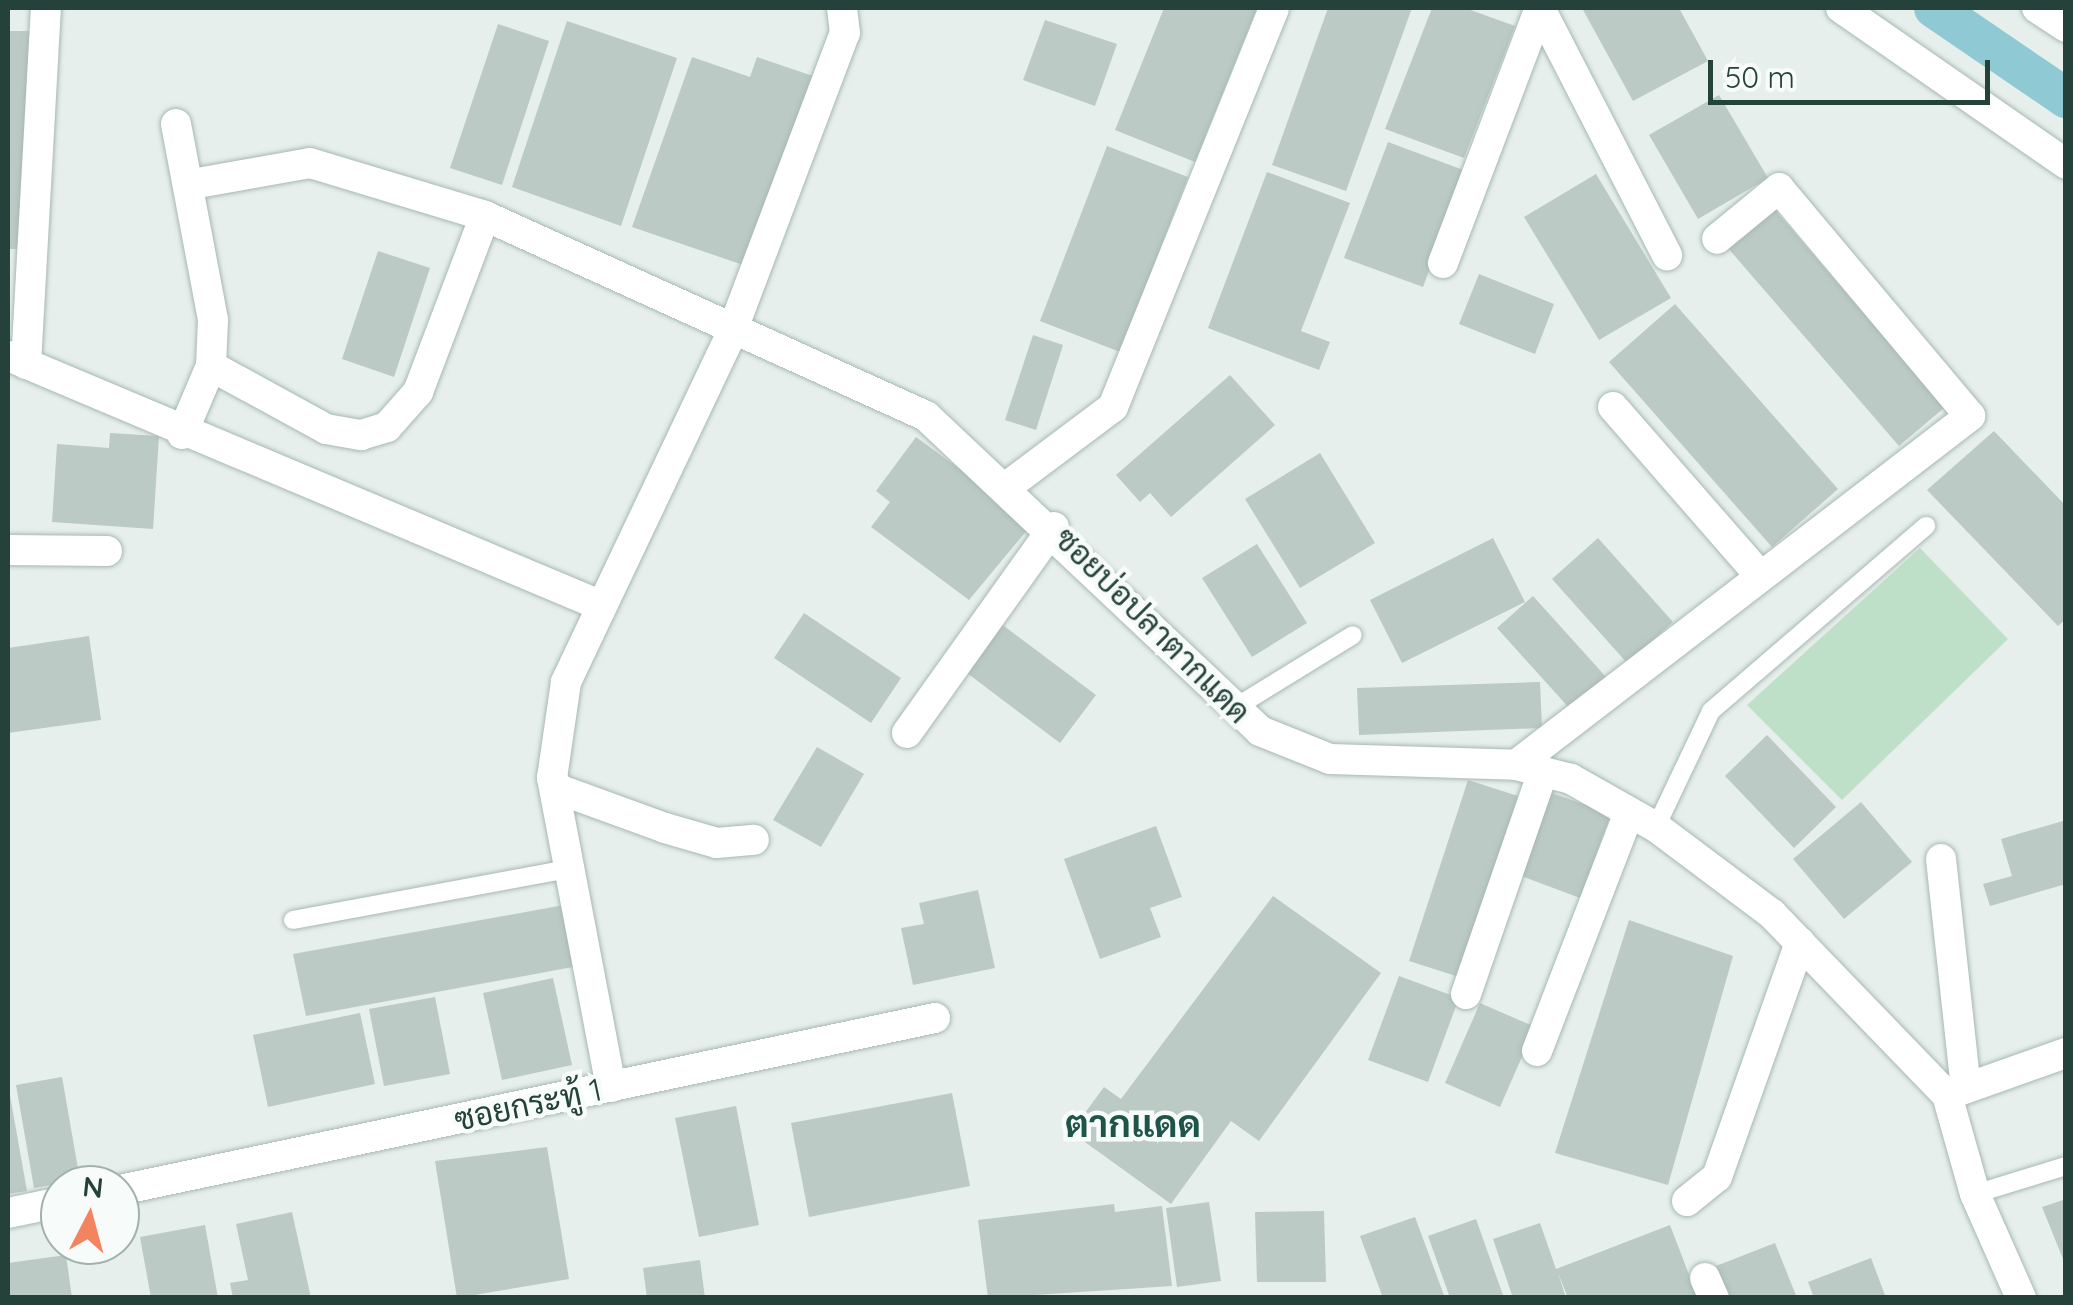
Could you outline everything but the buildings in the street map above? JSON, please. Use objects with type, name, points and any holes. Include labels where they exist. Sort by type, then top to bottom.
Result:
[{"type":"street","points":[[46,8],[17,360],[182,434],[596,604]]},
{"type":"street","points":[[611,1087],[552,778],[566,682],[596,604],[731,334],[845,33],[842,8]]},
{"type":"street","points":[[1008,484],[1113,408],[1274,8]]},
{"type":"street","points":[[1841,8],[2066,164]]},
{"type":"street","points":[[2038,8],[2066,27]]},
{"type":"street","points":[[1541,9],[1667,255]]},
{"type":"street","points":[[1443,263],[1541,9]]},
{"type":"street","points":[[176,124],[192,184],[213,320],[211,366],[182,434]]},
{"type":"street","name":"ซอยบ่อปลาตากแดด","points":[[192,184],[310,163],[485,216],[731,334],[926,416],[1054,527],[1260,731],[1330,759],[1530,769],[1642,820],[1800,942],[1957,1091],[1974,1194],[2020,1298]]},
{"type":"street","points":[[1466,994],[1530,769],[1756,571],[1970,416],[1779,188],[1717,240]]},
{"type":"street","points":[[211,366],[326,429],[362,436],[388,428],[418,392],[485,216]]},
{"type":"street","points":[[1613,406],[1756,571]]},
{"type":"street","points":[[906,733],[1054,527]]},
{"type":"street","points":[[8,550],[107,551]]},
{"type":"street","points":[[552,778],[558,789],[665,828],[717,843],[754,840]]},
{"type":"street","points":[[1537,1052],[1642,820]]},
{"type":"street","points":[[1941,859],[1957,1091],[2066,1053]]},
{"type":"street","points":[[1686,1200],[1723,1163],[1800,942]]},
{"type":"street","name":"ซอยกระทู้ 1","points":[[140,1186],[935,1018]]},
{"type":"street","points":[[8,1214],[40,1207]]},
{"type":"lane","points":[[1642,820],[1711,711],[1926,526]]},
{"type":"lane","points":[[1236,707],[1354,635]]},
{"type":"lane","points":[[293,920],[569,869]]},
{"type":"lane","points":[[1974,1194],[2066,1166]]},
{"type":"green space","points":[[1920,548],[2008,639],[1842,800],[1747,705]]},
{"type":"waterway","points":[[1934,8],[2066,98]]},
{"type":"district","name":"ตากแดด","points":[[1133,1124]]}]
